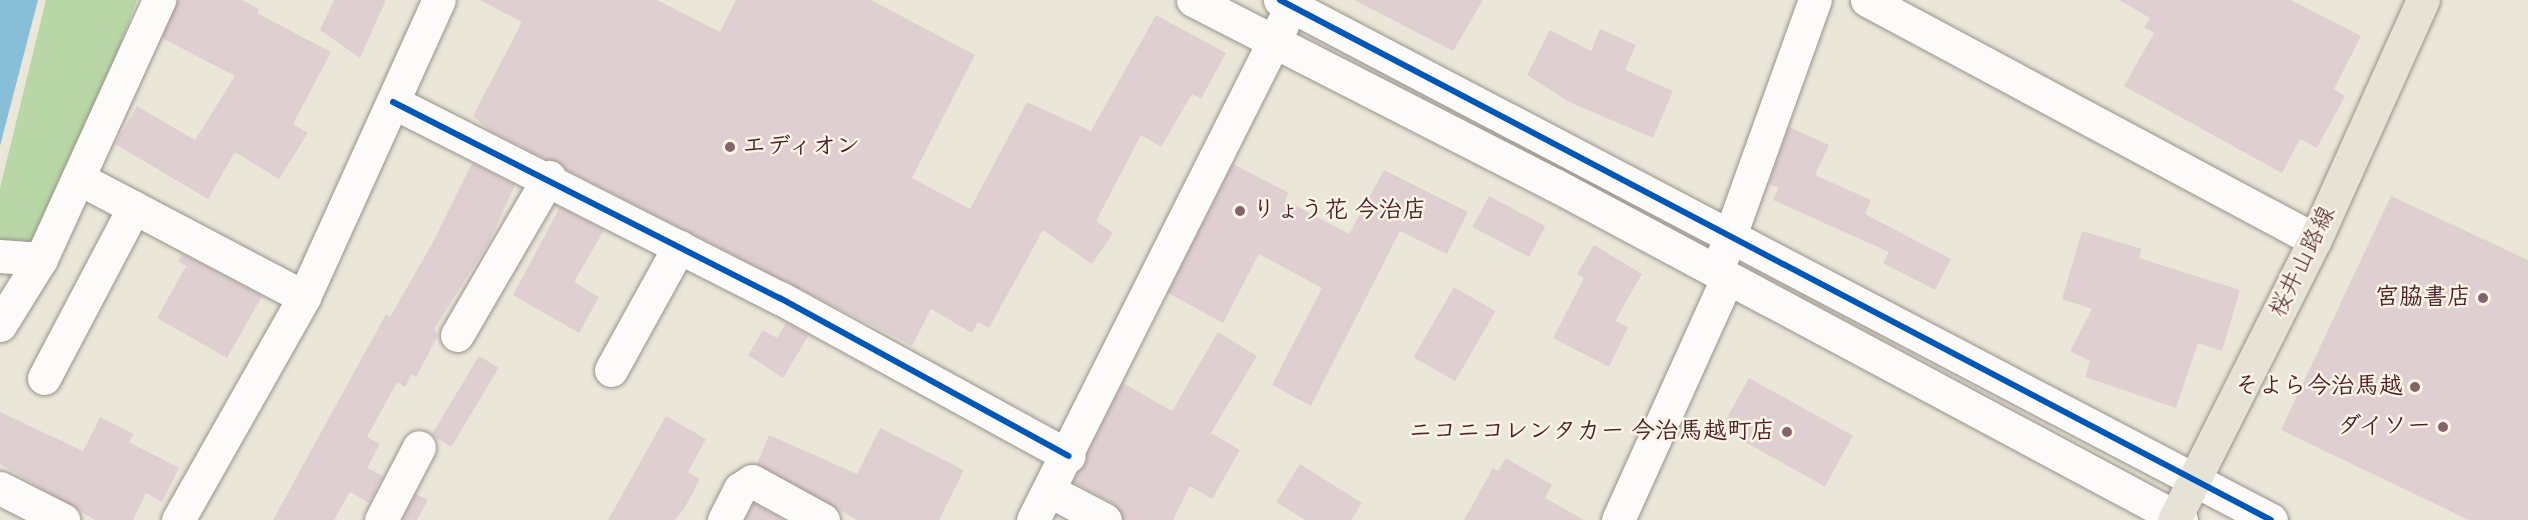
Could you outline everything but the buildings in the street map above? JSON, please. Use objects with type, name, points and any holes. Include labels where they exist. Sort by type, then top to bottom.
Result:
[{"type":"main road","name":"桜井山路線","points":[[2177,519],[2194,479],[2315,240],[2423,0]]},
{"type":"street","points":[[0,325],[41,259],[159,0]]},
{"type":"street","points":[[178,520],[304,297],[439,0]]},
{"type":"street","points":[[1193,0],[1273,43],[1555,185],[2177,519]]},
{"type":"street","points":[[1618,520],[1721,276],[1731,237],[1815,0]]},
{"type":"street","points":[[1866,0],[2315,240]]},
{"type":"street","points":[[1033,520],[1069,456],[1273,43],[1288,2],[2271,520]]},
{"type":"street","points":[[393,102],[549,177],[1069,456]]},
{"type":"street","points":[[457,335],[549,177]]},
{"type":"street","points":[[78,178],[304,297]]},
{"type":"street","points":[[44,378],[134,207]]},
{"type":"street","points":[[611,370],[679,247]]},
{"type":"street","points":[[0,256],[41,259]]},
{"type":"street","points":[[381,520],[419,447]]},
{"type":"street","points":[[724,520],[740,489],[752,481],[823,520]]},
{"type":"street","points":[[0,488],[63,520]]},
{"type":"street","points":[[1050,491],[1105,520]]},
{"type":"green space","points":[[46,0],[137,0],[90,126],[32,251],[0,245],[0,188]]},
{"type":"water","points":[[0,0],[38,0],[0,146]]},
{"type":"cycle path","points":[[1280,0],[2271,520]]},
{"type":"cycle path","points":[[393,102],[780,298],[1069,456]]},
{"type":"place","name":"エディオン","points":[[730,147]]},
{"type":"place","name":"りょう花 今治店","points":[[1240,211]]},
{"type":"place","name":"宮脇書店","points":[[2483,298]]},
{"type":"place","name":"そよら今治馬越","points":[[2415,387]]},
{"type":"place","name":"ダイソー","points":[[2443,427]]},
{"type":"place","name":"ニコニコレンタカー 今治馬越町店","points":[[1787,432]]}]
